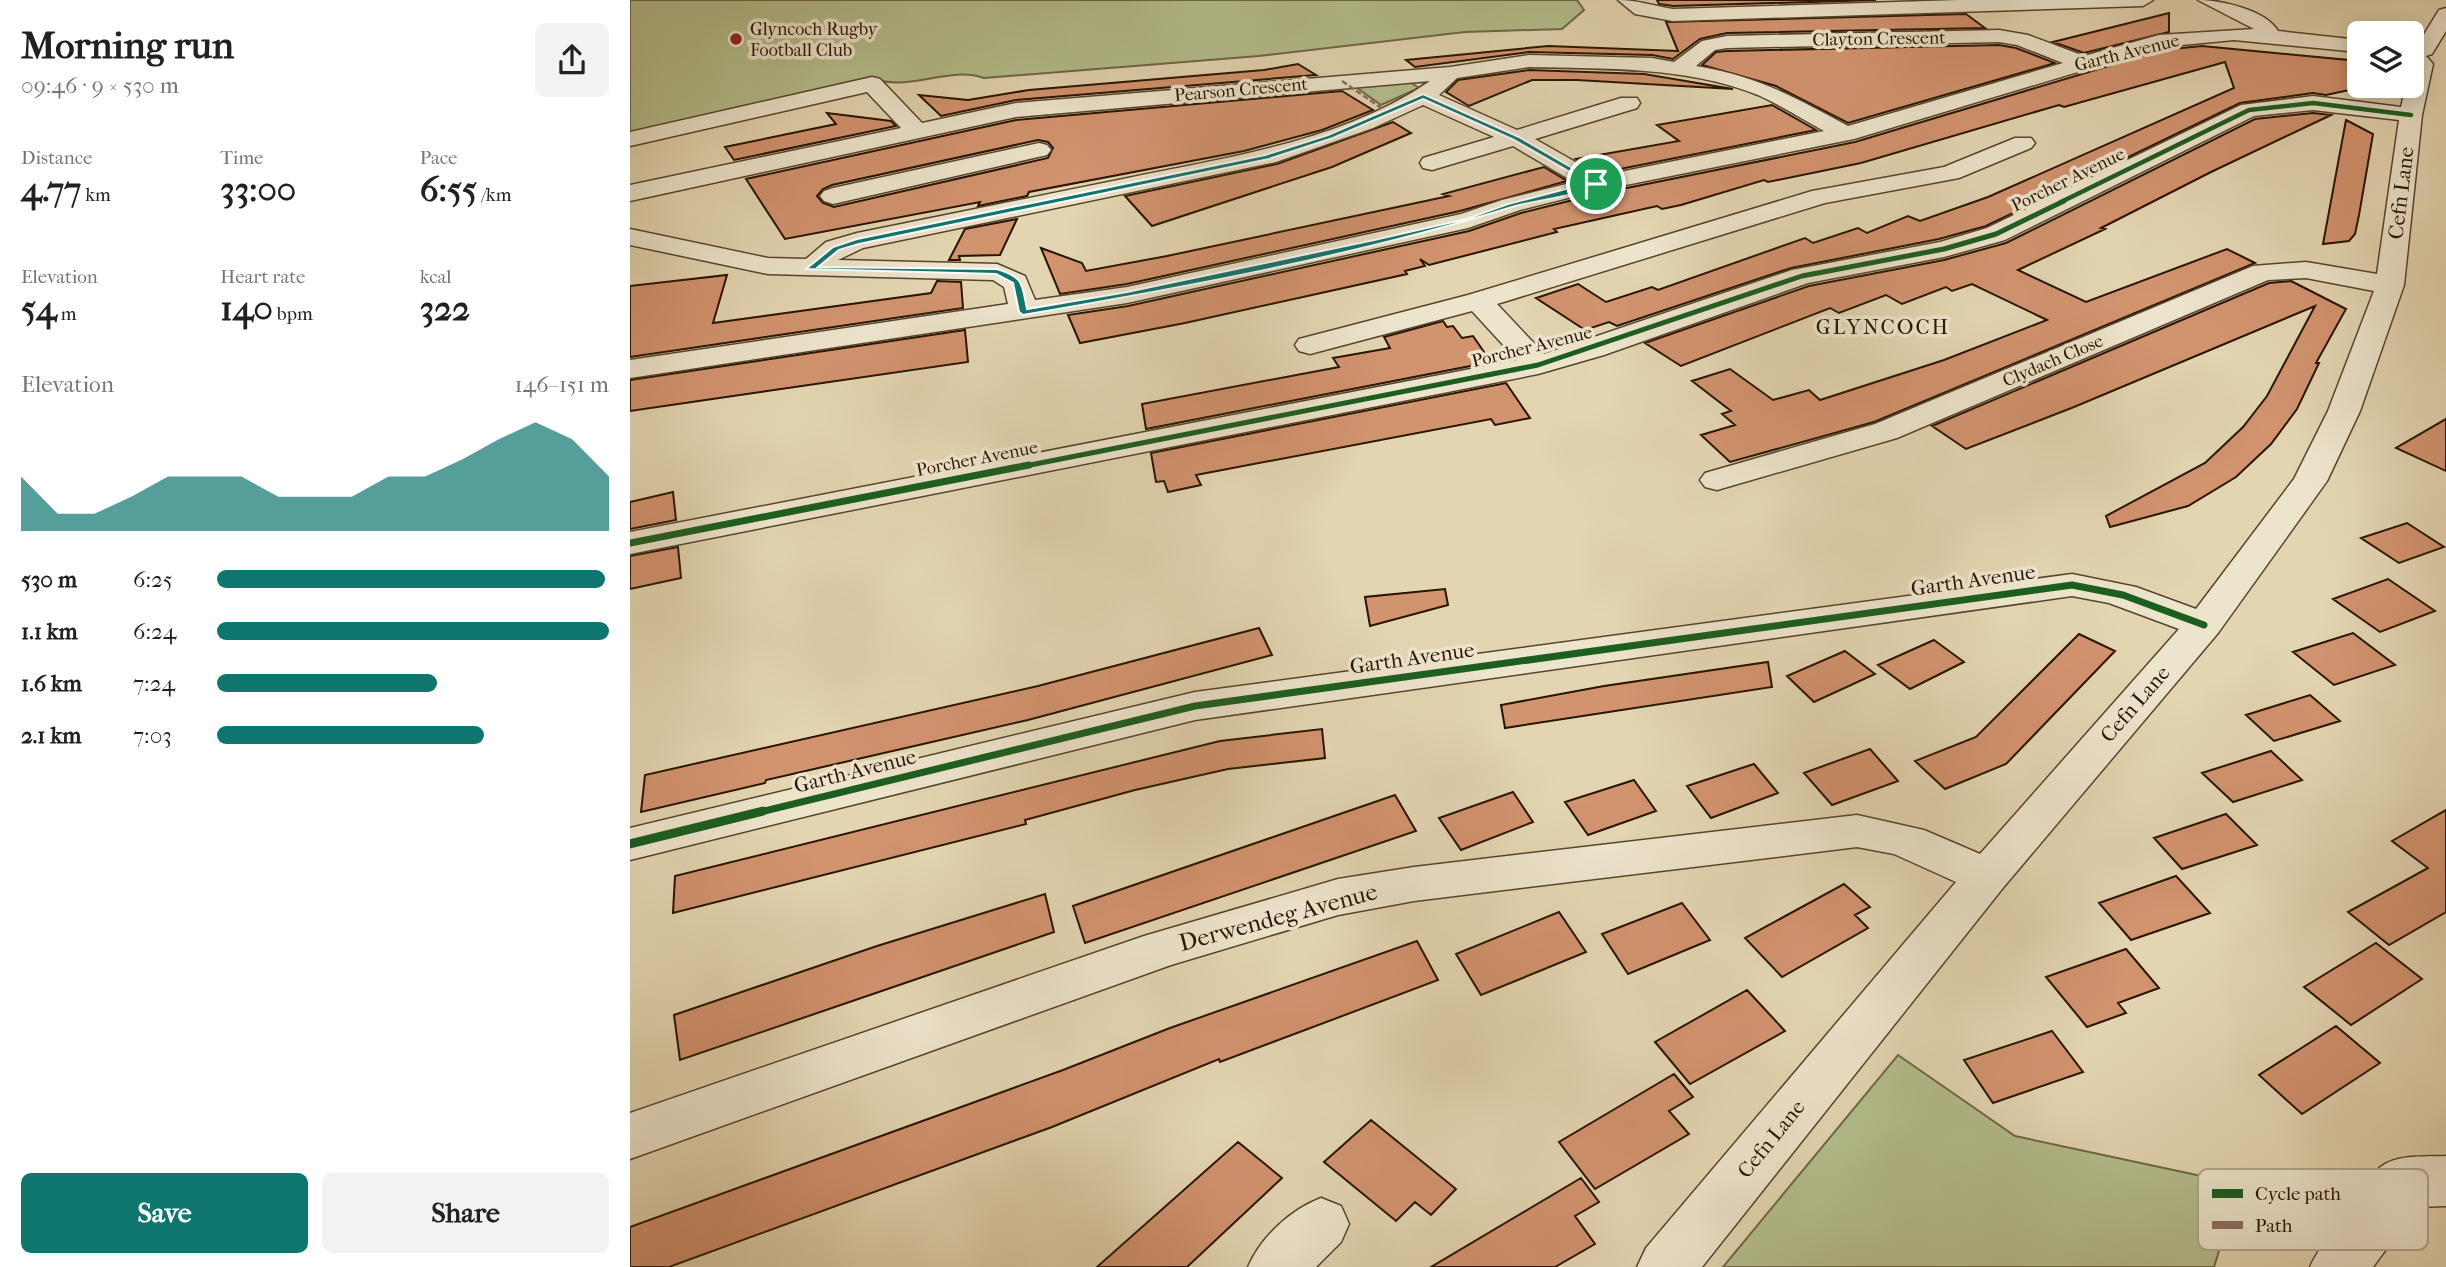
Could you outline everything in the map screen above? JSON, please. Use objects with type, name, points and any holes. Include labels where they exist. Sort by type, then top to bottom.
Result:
[{"type":"street","points":[[1628,1],[1642,10],[1673,15],[1810,5],[2143,0]]},
{"type":"street","points":[[2212,1],[2240,0]]},
{"type":"street","points":[[2212,1],[2266,27],[2271,36]]},
{"type":"street","name":"Cefn Lane","points":[[2424,50],[2446,14]]},
{"type":"street","name":"Garth Avenue","points":[[630,369],[1127,295],[1468,220],[1511,205],[1596,184],[1846,134],[2159,41],[2234,34],[2347,45]]},
{"type":"street","name":"Clayton Crescent","points":[[1679,68],[1709,46],[1727,43],[1999,36],[2021,39],[2082,63]]},
{"type":"street","name":"Pearson Crescent","points":[[630,193],[1042,106],[1450,73],[1552,60],[1679,68],[1749,84],[1846,134]]},
{"type":"street","points":[[810,269],[836,248],[857,242],[1267,157],[1330,136],[1423,96],[1445,81],[1450,73]]},
{"type":"street","points":[[630,139],[872,84],[917,131]]},
{"type":"street","points":[[1423,96],[1516,138],[1596,184]]},
{"type":"street","name":"Cefn Lane","points":[[1666,1267],[1986,877],[2204,625],[2310,481],[2344,411],[2390,285],[2415,98]]},
{"type":"street","points":[[1432,163],[1629,103]]},
{"type":"street","name":"Porcher Avenue","points":[[630,542],[1538,365],[1593,349],[1802,276],[1944,249],[1996,233],[2249,110],[2313,103],[2411,115]]},
{"type":"street","points":[[997,114],[1096,193]]},
{"type":"street","points":[[1310,345],[1478,301],[1821,196],[1950,173],[2022,143]]},
{"type":"street","points":[[833,196],[1055,162]]},
{"type":"street","points":[[630,237],[768,266],[997,272],[1012,277],[1017,282],[1023,312]]},
{"type":"street","points":[[630,256],[659,243]]},
{"type":"street","name":"Clydach Close","points":[[1717,480],[1886,431],[2263,272],[2306,270],[2390,285]]},
{"type":"street","points":[[1478,301],[1538,365]]},
{"type":"street","name":"Garth Avenue","points":[[630,844],[1195,706],[1264,696],[2072,585],[2116,593],[2204,625]]},
{"type":"street","name":"Derwendeg Avenue","points":[[630,1136],[1161,949],[1338,897],[1441,880],[1857,831],[1889,833],[1934,850],[1986,877]]},
{"type":"street","points":[[2428,1182],[2446,1181]]},
{"type":"street","points":[[1278,1267],[1321,1224]]},
{"type":"street","points":[[2339,1267],[2352,1250]]},
{"type":"green space","points":[[630,0],[1577,0],[1584,10],[1562,29],[1465,32],[1259,56],[984,78],[958,75],[905,82],[878,80],[630,135]]},
{"type":"green space","points":[[1407,80],[1419,88],[1381,105],[1353,85]]},
{"type":"green space","points":[[1898,1055],[2015,1136],[2198,1175],[2198,1250],[2219,1250],[2214,1267],[1723,1267]]},
{"type":"building","points":[[1657,0],[1876,0],[1673,6],[1659,4]]},
{"type":"building","points":[[2169,13],[2169,32],[2084,53],[2053,42]]},
{"type":"building","points":[[1966,14],[1985,28],[1727,33],[1700,39],[1673,59],[1652,55],[1529,52],[1415,67],[1406,60],[1548,46],[1678,51],[1666,22]]},
{"type":"building","points":[[1999,45],[2016,48],[2055,63],[1848,123],[1776,86],[1702,65],[1716,52],[1727,51]]},
{"type":"building","points":[[2202,46],[2347,60],[2347,91],[2240,103],[1986,226],[1939,239],[1791,268],[1617,326],[1609,322],[1585,330],[1536,298],[1578,284],[1606,302],[1652,287],[1658,290],[1805,238],[1813,243],[1858,228],[1867,233],[1908,216],[1920,221],[1988,197],[2234,88],[2225,62],[2064,107],[2059,105],[1861,163],[1768,182],[1764,180],[1681,205],[1662,209],[1657,206],[1554,229],[1557,232],[1429,265],[1420,259],[1425,266],[1405,271],[1407,274],[1185,323],[1080,343],[1068,315],[1128,306],[1469,231],[1521,213],[1597,194],[1855,142],[2162,50]]},
{"type":"building","points":[[1298,64],[1316,75],[1016,100],[941,116],[919,95],[968,100],[1029,90],[1264,70]]},
{"type":"building","points":[[1529,70],[1644,74],[1733,89],[1532,80],[1469,106],[1446,92],[1458,80]]},
{"type":"building","points":[[1342,91],[1373,110],[1322,130],[1244,151],[1029,192],[1027,196],[978,206],[980,202],[785,239],[746,179],[1016,120]],"holes":[[[1038,140],[1048,142],[1053,148],[1048,158],[834,207],[823,203],[817,196],[832,185]]]},
{"type":"building","points":[[1772,105],[1816,130],[1600,173],[1576,159],[1679,141],[1657,125]]},
{"type":"building","points":[[827,113],[891,121],[896,126],[734,160],[725,147],[836,124]]},
{"type":"building","points":[[2313,113],[2331,115],[2211,172],[2101,228],[2105,229],[2018,270],[2086,302],[2227,249],[2255,263],[1874,422],[1730,462],[1701,435],[1735,425],[1722,414],[1731,411],[1692,381],[1730,369],[1773,400],[1809,390],[1820,400],[1944,360],[2047,320],[1972,284],[1952,291],[1946,287],[1902,304],[1886,295],[1839,313],[1830,308],[1681,366],[1645,343],[1809,286],[1944,260],[2006,243],[2255,119]]},
{"type":"building","points":[[2346,120],[2373,134],[2359,215],[2355,234],[2349,241],[2323,244]]},
{"type":"building","points":[[1393,122],[1411,133],[1332,167],[1152,226],[1125,196],[1277,164]]},
{"type":"building","points":[[1544,167],[1567,181],[1460,211],[1127,284],[1060,294],[1041,248],[1082,263],[1086,271],[1449,196],[1443,194]]},
{"type":"building","points":[[1017,219],[1000,255],[959,256],[960,260],[949,260],[965,229]]},
{"type":"building","points":[[727,275],[713,323],[931,293],[937,281],[961,282],[963,308],[630,357],[630,286]]},
{"type":"building","points":[[2291,281],[2346,309],[2316,363],[2319,363],[2297,409],[2271,444],[2236,477],[2188,506],[2110,527],[2106,516],[2205,463],[2243,427],[2267,396],[2315,306],[1966,449],[1932,426],[2269,283]]},
{"type":"building","points":[[1443,321],[1447,327],[1453,326],[1462,338],[1473,336],[1491,362],[1146,429],[1142,404],[1339,367],[1333,358],[1390,348],[1384,337]]},
{"type":"building","points":[[965,330],[968,362],[630,411],[630,380]]},
{"type":"building","points":[[1506,383],[1530,418],[1495,425],[1491,419],[1196,475],[1201,485],[1168,492],[1164,481],[1156,482],[1151,453]]},
{"type":"building","points":[[2446,419],[2446,471],[2396,448]]},
{"type":"building","points":[[673,492],[676,520],[630,529],[630,502]]},
{"type":"building","points":[[2407,523],[2444,547],[2399,563],[2361,538]]},
{"type":"building","points":[[678,547],[681,578],[630,589],[630,556]]},
{"type":"building","points":[[2388,579],[2435,611],[2380,632],[2333,599]]},
{"type":"building","points":[[1445,589],[1448,605],[1370,626],[1365,597]]},
{"type":"building","points":[[1259,628],[1272,655],[1028,720],[766,780],[765,783],[641,812],[645,775],[1038,686]]},
{"type":"building","points":[[2353,633],[2395,665],[2334,685],[2293,652]]},
{"type":"building","points":[[2079,634],[2115,651],[2006,764],[1945,789],[1915,761],[1976,737]]},
{"type":"building","points":[[1934,640],[1964,662],[1910,689],[1878,665]]},
{"type":"building","points":[[1845,651],[1875,674],[1814,702],[1787,676]]},
{"type":"building","points":[[1768,662],[1772,687],[1505,728],[1501,705],[1604,686]]},
{"type":"building","points":[[2310,695],[2340,721],[2274,741],[2246,715]]},
{"type":"building","points":[[1322,729],[1325,758],[1228,769],[1135,790],[1025,820],[1026,824],[673,913],[675,876],[1220,741]]},
{"type":"building","points":[[1870,749],[1898,781],[1832,805],[1804,773]]},
{"type":"building","points":[[2271,751],[2302,780],[2233,802],[2202,773]]},
{"type":"building","points":[[1754,764],[1778,793],[1711,818],[1687,786]]},
{"type":"building","points":[[1634,780],[1656,811],[1588,835],[1565,802]]},
{"type":"building","points":[[1513,792],[1533,822],[1461,850],[1439,818]]},
{"type":"building","points":[[1395,795],[1416,831],[1085,943],[1073,906]]},
{"type":"building","points":[[2446,810],[2446,912],[2389,945],[2348,912],[2428,868],[2392,841]]},
{"type":"building","points":[[2226,814],[2257,845],[2182,869],[2154,838]]},
{"type":"building","points":[[2176,876],[2210,913],[2131,940],[2099,903]]},
{"type":"building","points":[[1844,884],[1870,907],[1855,915],[1868,928],[1782,977],[1745,938]]},
{"type":"building","points":[[1045,894],[1054,932],[680,1060],[674,1015],[877,946]]},
{"type":"building","points":[[1682,903],[1710,940],[1628,974],[1602,934]]},
{"type":"building","points":[[1559,912],[1586,952],[1481,995],[1456,954]]},
{"type":"building","points":[[1417,941],[1438,980],[1220,1062],[1219,1059],[1052,1127],[669,1267],[630,1267],[630,1227],[1063,1070],[1170,1028]]},
{"type":"building","points":[[2376,943],[2422,979],[2351,1025],[2304,987]]},
{"type":"building","points":[[2126,949],[2159,988],[2118,1003],[2126,1013],[2087,1027],[2046,977]]},
{"type":"building","points":[[1747,990],[1785,1031],[1690,1084],[1655,1042]]},
{"type":"building","points":[[2336,1026],[2380,1063],[2302,1114],[2259,1075]]},
{"type":"building","points":[[2052,1031],[2083,1072],[1993,1103],[1964,1060]]},
{"type":"building","points":[[1674,1074],[1693,1097],[1669,1111],[1689,1134],[1595,1189],[1559,1142]]},
{"type":"building","points":[[1371,1120],[1456,1189],[1431,1215],[1415,1202],[1396,1221],[1324,1162]]},
{"type":"building","points":[[1238,1142],[1282,1178],[1187,1267],[1097,1267]]},
{"type":"building","points":[[1581,1178],[1599,1202],[1575,1216],[1595,1244],[1555,1267],[1431,1267]]},
{"type":"marked path","points":[[1342,81],[1387,112]]},
{"type":"cycle path","points":[[630,543],[1538,365],[1593,349],[1802,276],[1944,249],[1996,234],[2249,110],[2313,103],[2411,115]]},
{"type":"cycle path","points":[[630,844],[1195,706],[2072,585],[2123,595],[2204,625]]},
{"type":"place","name":"Glyncoch Rugby Football Club","points":[[736,39]]},
{"type":"district","name":"GLYNCOCH","points":[[1883,327]]},
{"type":"route","points":[[1423,96],[1516,138],[1596,184],[1511,205],[1468,220],[1374,242],[1127,295],[1023,312],[1017,282],[1012,277],[997,272],[810,269],[836,248],[857,242],[1267,157],[1330,136],[1423,96]]}]
